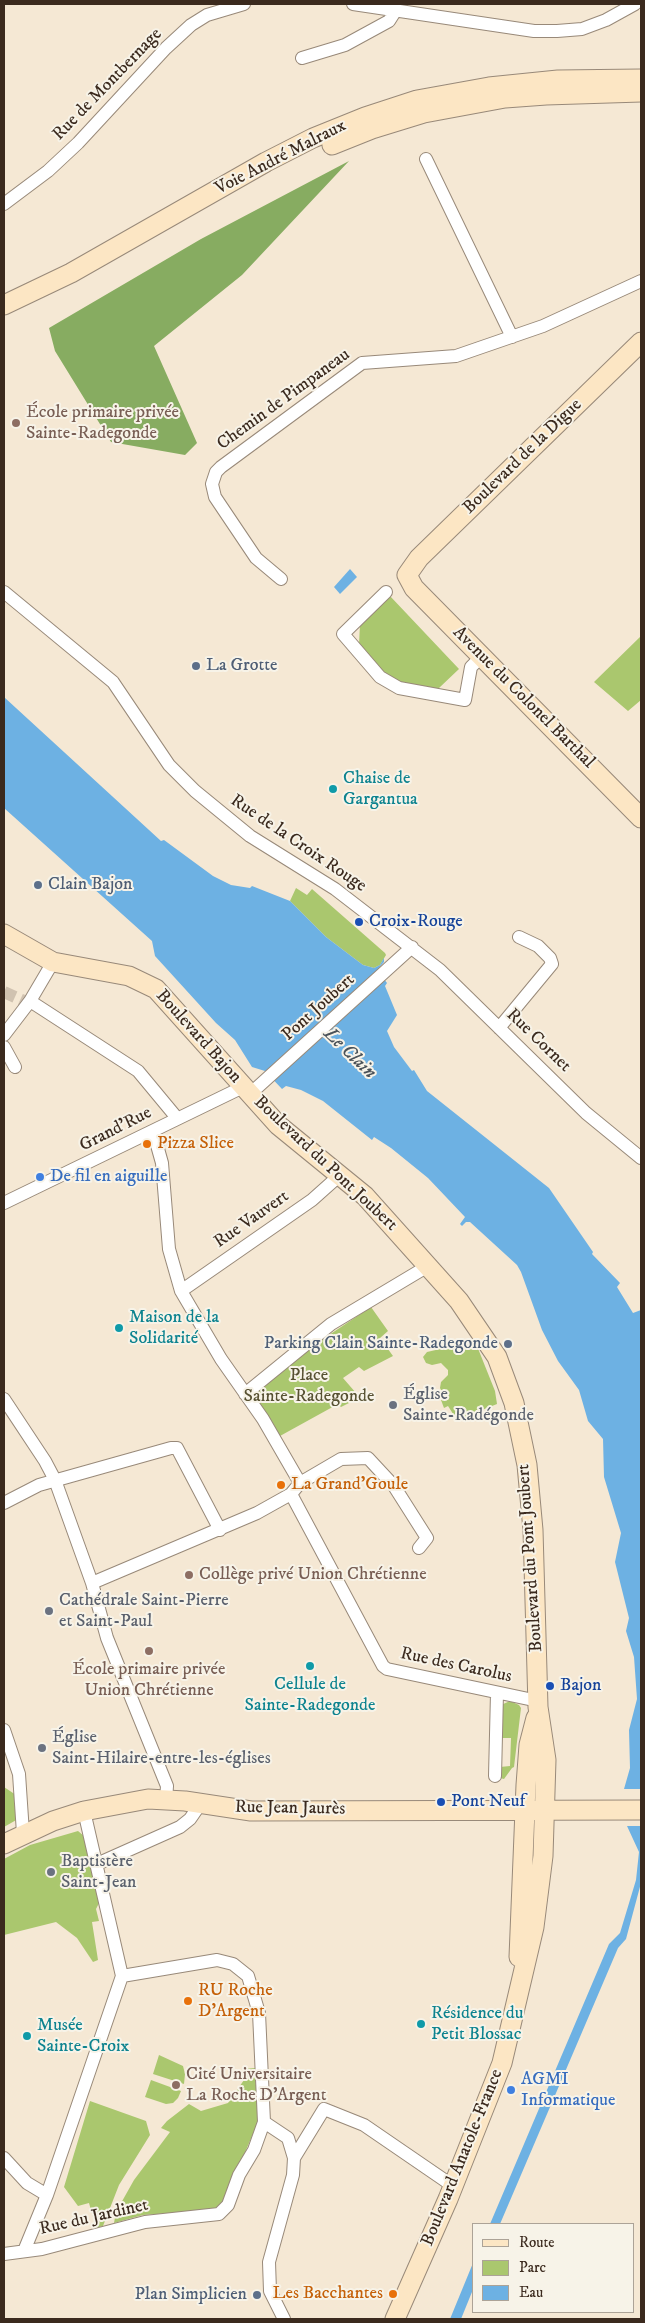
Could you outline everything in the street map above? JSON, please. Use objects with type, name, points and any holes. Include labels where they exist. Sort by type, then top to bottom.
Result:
[{"type":"main road","name":"Voie André Malraux","points":[[4,319],[38,296],[266,162],[313,138],[365,117],[418,100],[489,87],[558,80],[641,79]]},
{"type":"main road","name":"Voie André Malraux","points":[[4,305],[78,283],[273,172],[372,129],[424,113],[505,98],[546,94],[641,92]]},
{"type":"main road","name":"Boulevard de la Digue","points":[[407,575],[419,558],[641,342]]},
{"type":"main road","name":"Avenue du Colonel Barthal","points":[[407,575],[414,588],[641,818]]},
{"type":"main road","name":"Boulevard Bajon","points":[[4,934],[53,962],[129,976],[156,989],[246,1090]]},
{"type":"main road","name":"Boulevard du Pont Joubert","points":[[246,1090],[278,1125],[340,1175],[387,1218],[459,1301],[484,1335],[497,1357],[514,1403],[527,1468],[533,1530],[538,1704],[546,1760],[545,1811]]},
{"type":"main road","name":"Boulevard du Pont Joubert","points":[[525,1811],[529,1745],[538,1704]]},
{"type":"main road","name":"Rue Jean Jaurès","points":[[4,1844],[23,1833],[84,1811],[139,1799],[166,1800],[251,1811],[545,1811]]},
{"type":"main road","points":[[545,1811],[641,1810]]},
{"type":"main road","name":"Boulevard Anatole-France","points":[[519,1993],[519,1924],[525,1811]]},
{"type":"main road","name":"Boulevard Anatole-France","points":[[396,2319],[453,2186],[502,2063],[534,1927],[544,1851],[545,1811]]},
{"type":"street","name":"Rue de Montbernage","points":[[4,204],[48,171],[66,154],[166,48],[191,25],[207,15],[244,4]]},
{"type":"street","points":[[353,4],[534,31],[582,29],[606,20],[635,4]]},
{"type":"street","points":[[302,58],[345,45],[377,29],[389,21],[396,10]]},
{"type":"street","points":[[426,160],[512,338]]},
{"type":"street","name":"Chemin de Pimpaneau","points":[[281,579],[256,558],[218,503],[212,484],[216,472],[362,363],[456,356],[543,326],[641,281]]},
{"type":"street","name":"Rue de la Croix Rouge","points":[[4,592],[113,682],[169,765],[208,803],[250,836],[335,889],[412,947]]},
{"type":"street","points":[[386,592],[343,634],[380,677],[399,688],[465,700],[471,667],[482,656]]},
{"type":"street","points":[[499,1028],[552,964],[550,958],[538,946],[519,937]]},
{"type":"street","name":"Pont Joubert","points":[[246,1090],[267,1078],[412,947]]},
{"type":"street","name":"Rue Cornet","points":[[412,947],[440,970],[586,1113],[641,1158]]},
{"type":"street","points":[[4,1035],[53,962]]},
{"type":"street","points":[[27,1001],[138,1071],[178,1118]]},
{"type":"street","points":[[4,1047],[14,1067]]},
{"type":"street","name":"Grand'Rue","points":[[4,1204],[178,1118],[246,1090]]},
{"type":"street","points":[[153,1130],[162,1163],[169,1249],[181,1291],[221,1359],[263,1419],[300,1483]]},
{"type":"street","name":"Rue Vauvert","points":[[181,1291],[312,1200],[340,1175]]},
{"type":"street","points":[[245,1394],[331,1324],[428,1266]]},
{"type":"street","points":[[4,1399],[45,1461],[55,1480],[92,1583],[107,1638],[167,1786],[166,1800]]},
{"type":"street","points":[[4,1503],[39,1485],[171,1448],[177,1448],[181,1451],[220,1530]]},
{"type":"street","points":[[92,1583],[220,1530],[291,1494],[300,1483],[341,1460],[368,1458],[394,1486],[423,1528],[427,1538],[419,1548]]},
{"type":"street","name":"Rue des Carolus","points":[[291,1494],[382,1666],[387,1669],[538,1704]]},
{"type":"street","points":[[495,1776],[497,1693]]},
{"type":"street","points":[[4,1730],[19,1774],[23,1833]]},
{"type":"street","points":[[97,1864],[180,1827],[190,1819],[201,1804]]},
{"type":"street","points":[[24,2251],[47,2195],[122,1976],[84,1811]]},
{"type":"street","points":[[122,1976],[217,1960],[233,1964],[244,1972],[250,1981],[259,2009],[264,2122],[288,2138],[294,2158],[293,2175],[269,2262],[270,2291],[284,2319]]},
{"type":"street","points":[[294,2158],[324,2109],[364,2125],[453,2186]]},
{"type":"street","name":"Rue du Jardinet","points":[[4,2254],[89,2238],[145,2222],[219,2214],[228,2205],[239,2175],[254,2150],[264,2122]]},
{"type":"street","points":[[4,2158],[27,2183],[47,2195]]},
{"type":"green space","points":[[349,161],[242,275],[154,346],[197,443],[185,455],[111,442],[55,351],[49,328],[201,239]]},
{"type":"green space","points":[[390,596],[459,669],[439,688],[432,689],[400,683],[386,675],[359,645],[360,624]]},
{"type":"green space","points":[[641,636],[641,700],[628,711],[594,682]]},
{"type":"green space","points":[[296,888],[307,895],[312,889],[385,953],[386,955],[380,965],[374,968],[363,965],[326,937],[290,901]]},
{"type":"green space","name":"Place Sainte-Radegonde","points":[[371,1307],[388,1331],[380,1338],[393,1356],[364,1371],[359,1367],[343,1378],[356,1393],[357,1399],[341,1407],[338,1404],[280,1436],[257,1400],[259,1391],[314,1345]]},
{"type":"green space","points":[[475,1341],[495,1391],[497,1404],[457,1420],[448,1406],[444,1408],[441,1400],[444,1396],[440,1388],[441,1382],[448,1375],[448,1370],[441,1363],[432,1365],[426,1363],[423,1357],[427,1352]]},
{"type":"green space","points":[[510,1701],[521,1708],[514,1767],[504,1779],[500,1778],[500,1767],[510,1766],[511,1738],[500,1738],[501,1705]]},
{"type":"green space","points":[[4,1787],[16,1795],[18,1819],[4,1827]]},
{"type":"green space","points":[[78,1831],[84,1836],[99,1903],[96,1909],[99,1921],[92,1922],[98,1960],[93,1962],[77,1938],[56,1922],[4,1935],[4,1859],[30,1845]]},
{"type":"green space","points":[[159,2055],[183,2066],[185,2074],[184,2084],[153,2074]]},
{"type":"green space","points":[[255,2068],[258,2122],[226,2197],[215,2210],[143,2215],[114,2223],[116,2212],[134,2180],[170,2132],[161,2128],[167,2121],[189,2104],[201,2111],[228,2103],[244,2080],[244,2069]]},
{"type":"green space","points":[[151,2080],[181,2091],[178,2098],[173,2103],[166,2104],[145,2097]]},
{"type":"green space","points":[[90,2101],[146,2121],[150,2135],[119,2185],[103,2226],[96,2228],[89,2203],[78,2206],[64,2187]]},
{"type":"water","points":[[350,569],[357,577],[340,594],[334,587]]},
{"type":"water","name":"Le Clain","points":[[4,697],[161,841],[164,840],[213,876],[231,885],[250,888],[252,886],[290,901],[326,937],[363,965],[374,968],[380,965],[384,958],[384,962],[377,970],[387,983],[385,986],[397,1015],[387,1031],[394,1047],[412,1071],[414,1070],[427,1091],[549,1188],[593,1252],[592,1254],[620,1283],[617,1287],[633,1313],[641,1310],[641,1883],[626,1939],[618,1948],[500,2223],[490,2223],[609,1944],[620,1933],[636,1880],[639,1852],[627,1826],[624,1789],[630,1768],[629,1730],[637,1699],[634,1657],[626,1631],[629,1618],[615,1562],[621,1533],[604,1477],[603,1439],[588,1421],[579,1390],[558,1361],[542,1330],[517,1265],[470,1222],[466,1222],[462,1226],[460,1224],[465,1217],[428,1178],[391,1148],[374,1137],[372,1140],[323,1101],[301,1090],[286,1086],[282,1089],[265,1071],[252,1067],[235,1040],[216,1023],[155,956],[152,941],[4,808]]},
{"type":"water","points":[[472,2265],[472,2292],[461,2319],[450,2319]]},
{"type":"pier","points":[[621,1789],[641,1789],[641,1826],[625,1826]]},
{"type":"tunnel","points":[[4,992],[24,1001]]},
{"type":"place","name":"École primaire privée Sainte-Radegonde","points":[[16,423]]},
{"type":"place","name":"La Grotte","points":[[196,666]]},
{"type":"place","name":"Chaise de Gargantua","points":[[333,789]]},
{"type":"place","name":"Clain Bajon","points":[[38,885]]},
{"type":"place","name":"Croix-Rouge","points":[[359,922]]},
{"type":"place","name":"Pizza Slice","points":[[147,1144]]},
{"type":"place","name":"De fil en aiguille","points":[[40,1177]]},
{"type":"place","name":"Maison de la Solidarité","points":[[119,1328]]},
{"type":"place","name":"Parking Clain Sainte-Radegonde","points":[[508,1344]]},
{"type":"place","name":"Église Sainte-Radégonde","points":[[393,1405]]},
{"type":"place","name":"La Grand'Goule","points":[[281,1485]]},
{"type":"place","name":"Collège privé Union Chrétienne","points":[[189,1575]]},
{"type":"place","name":"Cathédrale Saint-Pierre et Saint-Paul","points":[[49,1611]]},
{"type":"place","name":"École primaire privée Union Chrétienne","points":[[149,1651]]},
{"type":"place","name":"Cellule de Sainte-Radegonde","points":[[310,1666]]},
{"type":"place","name":"Bajon","points":[[550,1686]]},
{"type":"place","name":"Église Saint-Hilaire-entre-les-églises","points":[[42,1748]]},
{"type":"place","name":"Pont Neuf","points":[[441,1802]]},
{"type":"place","name":"Baptistère Saint-Jean","points":[[51,1872]]},
{"type":"place","name":"RU Roche D'Argent","points":[[188,2001]]},
{"type":"place","name":"Résidence du Petit Blossac","points":[[421,2024]]},
{"type":"place","name":"Musée Sainte-Croix","points":[[27,2036]]},
{"type":"place","name":"Cité Universitaire La Roche D'Argent","points":[[176,2085]]},
{"type":"place","name":"AGMI Informatique","points":[[511,2090]]},
{"type":"place","name":"Les Bacchantes","points":[[393,2294]]},
{"type":"place","name":"Plan Simplicien","points":[[257,2295]]}]
